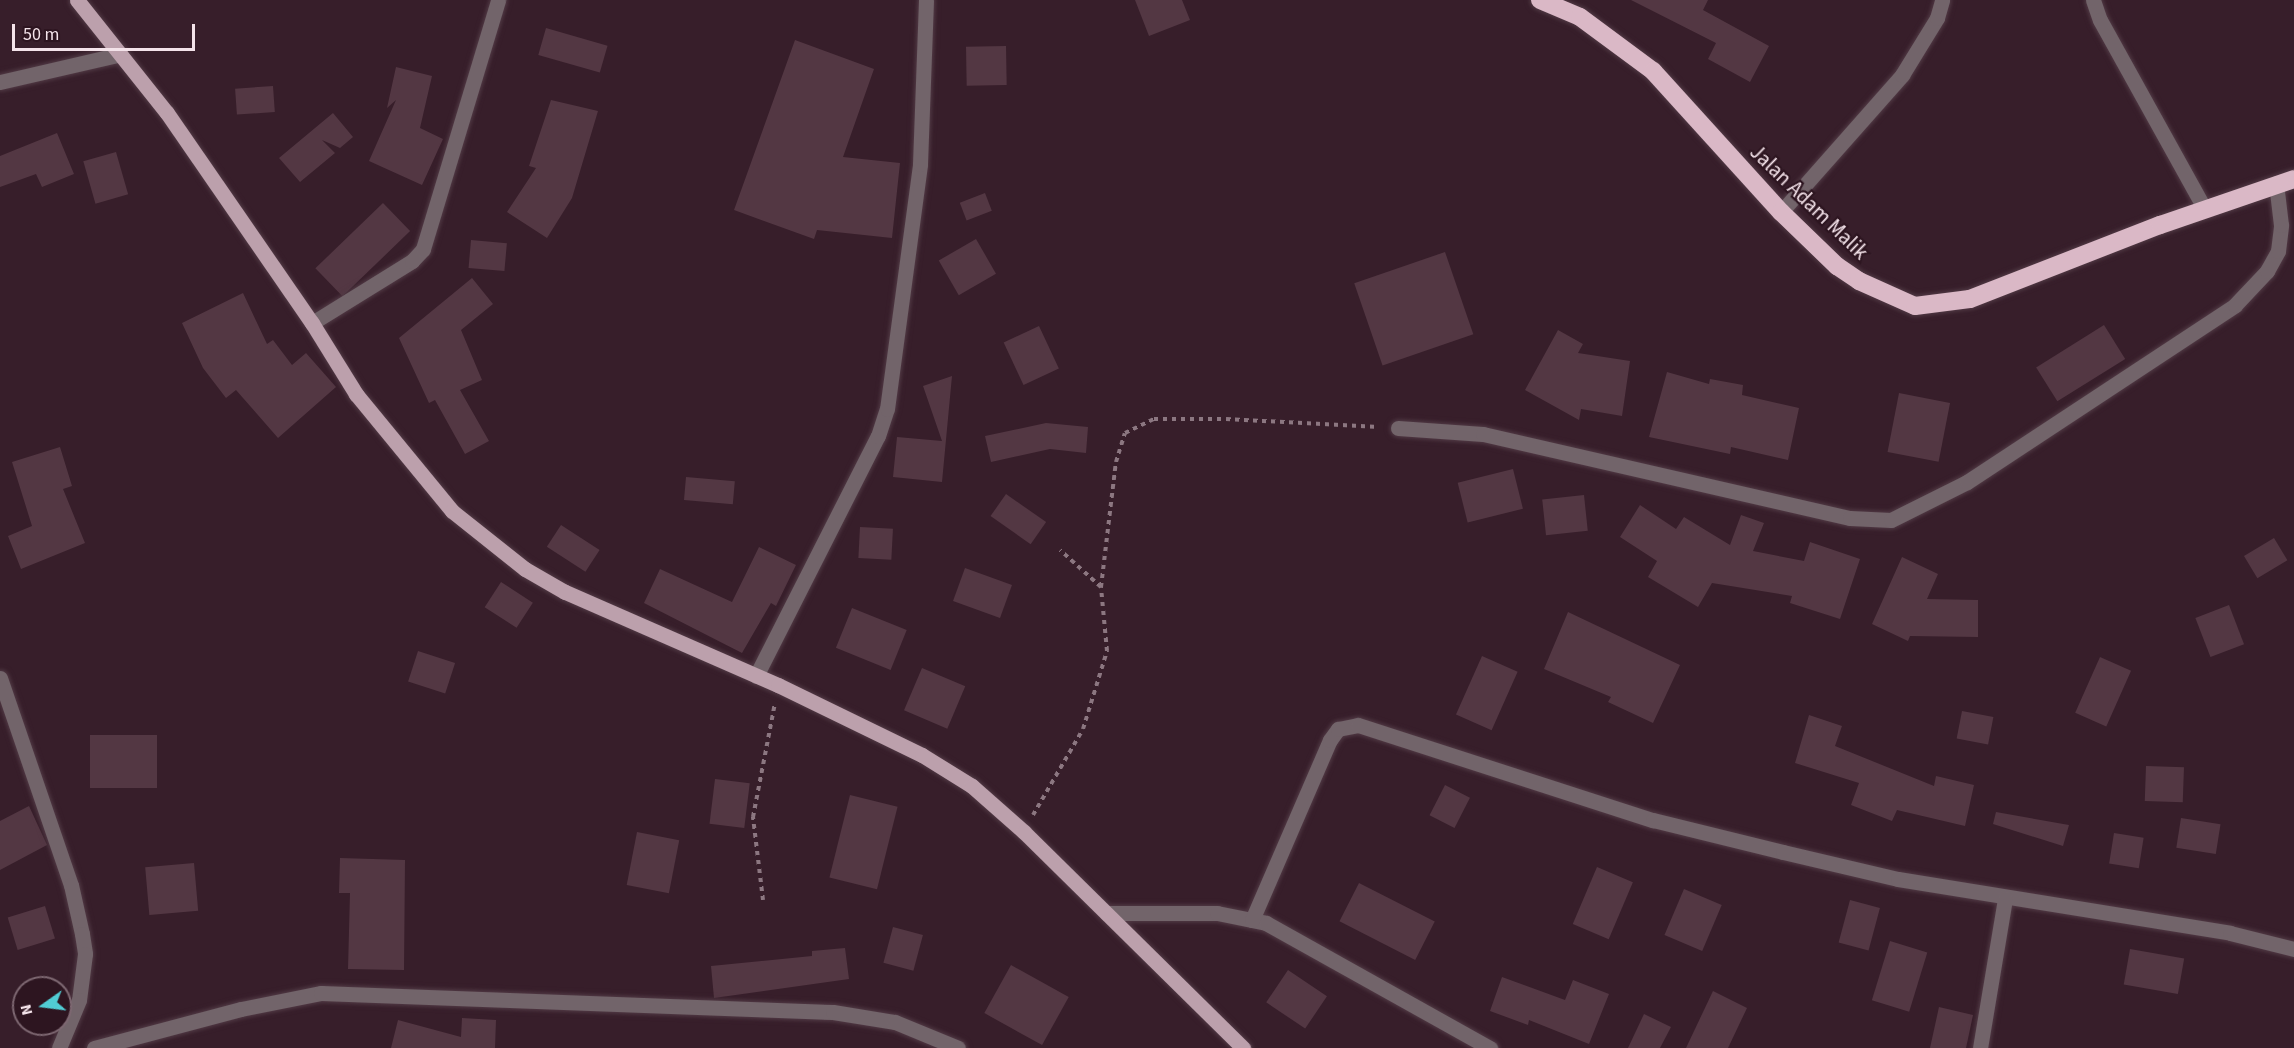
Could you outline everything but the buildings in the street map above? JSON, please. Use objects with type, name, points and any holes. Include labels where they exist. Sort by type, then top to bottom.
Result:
[{"type":"highway","name":"Jalan Adam Malik","points":[[1540,0],[1580,17],[1653,71],[1780,212],[1859,281],[1915,306],[1979,296],[2204,208],[2285,181]]},
{"type":"main road","points":[[77,0],[167,113],[312,323],[356,394],[452,511],[485,540],[566,592],[778,685],[922,755],[991,801],[1243,1048]]},
{"type":"street","points":[[312,323],[412,261],[423,249],[498,0]]},
{"type":"street","points":[[756,676],[878,435],[887,409],[920,164],[926,0]]},
{"type":"street","points":[[1780,212],[1902,75],[1937,18],[1942,0]]},
{"type":"street","points":[[2093,0],[2100,20],[2204,208]]},
{"type":"street","points":[[0,82],[121,54]]},
{"type":"street","points":[[1398,428],[1483,434],[1850,518],[1891,520],[1967,482],[2235,305],[2267,271],[2278,251],[2285,181]]},
{"type":"street","points":[[0,678],[71,885],[82,934],[84,954],[79,1000],[59,1048]]},
{"type":"street","points":[[1252,920],[1330,740],[1338,729],[1358,725],[1653,820],[1898,879],[2219,931],[2294,949]]},
{"type":"street","points":[[1980,1048],[2005,898]]},
{"type":"street","points":[[1106,913],[1217,913],[1252,920],[1287,932],[1490,1048]]},
{"type":"street","points":[[94,1048],[278,1000],[338,993],[833,1012],[895,1022],[958,1048]]},
{"type":"path","points":[[1024,832],[1083,729],[1107,651],[1101,587],[1116,462],[1125,433],[1154,419],[1226,419],[1398,428]]},
{"type":"path","points":[[1060,550],[1101,587]]},
{"type":"path","points":[[763,900],[753,818],[778,685]]}]
